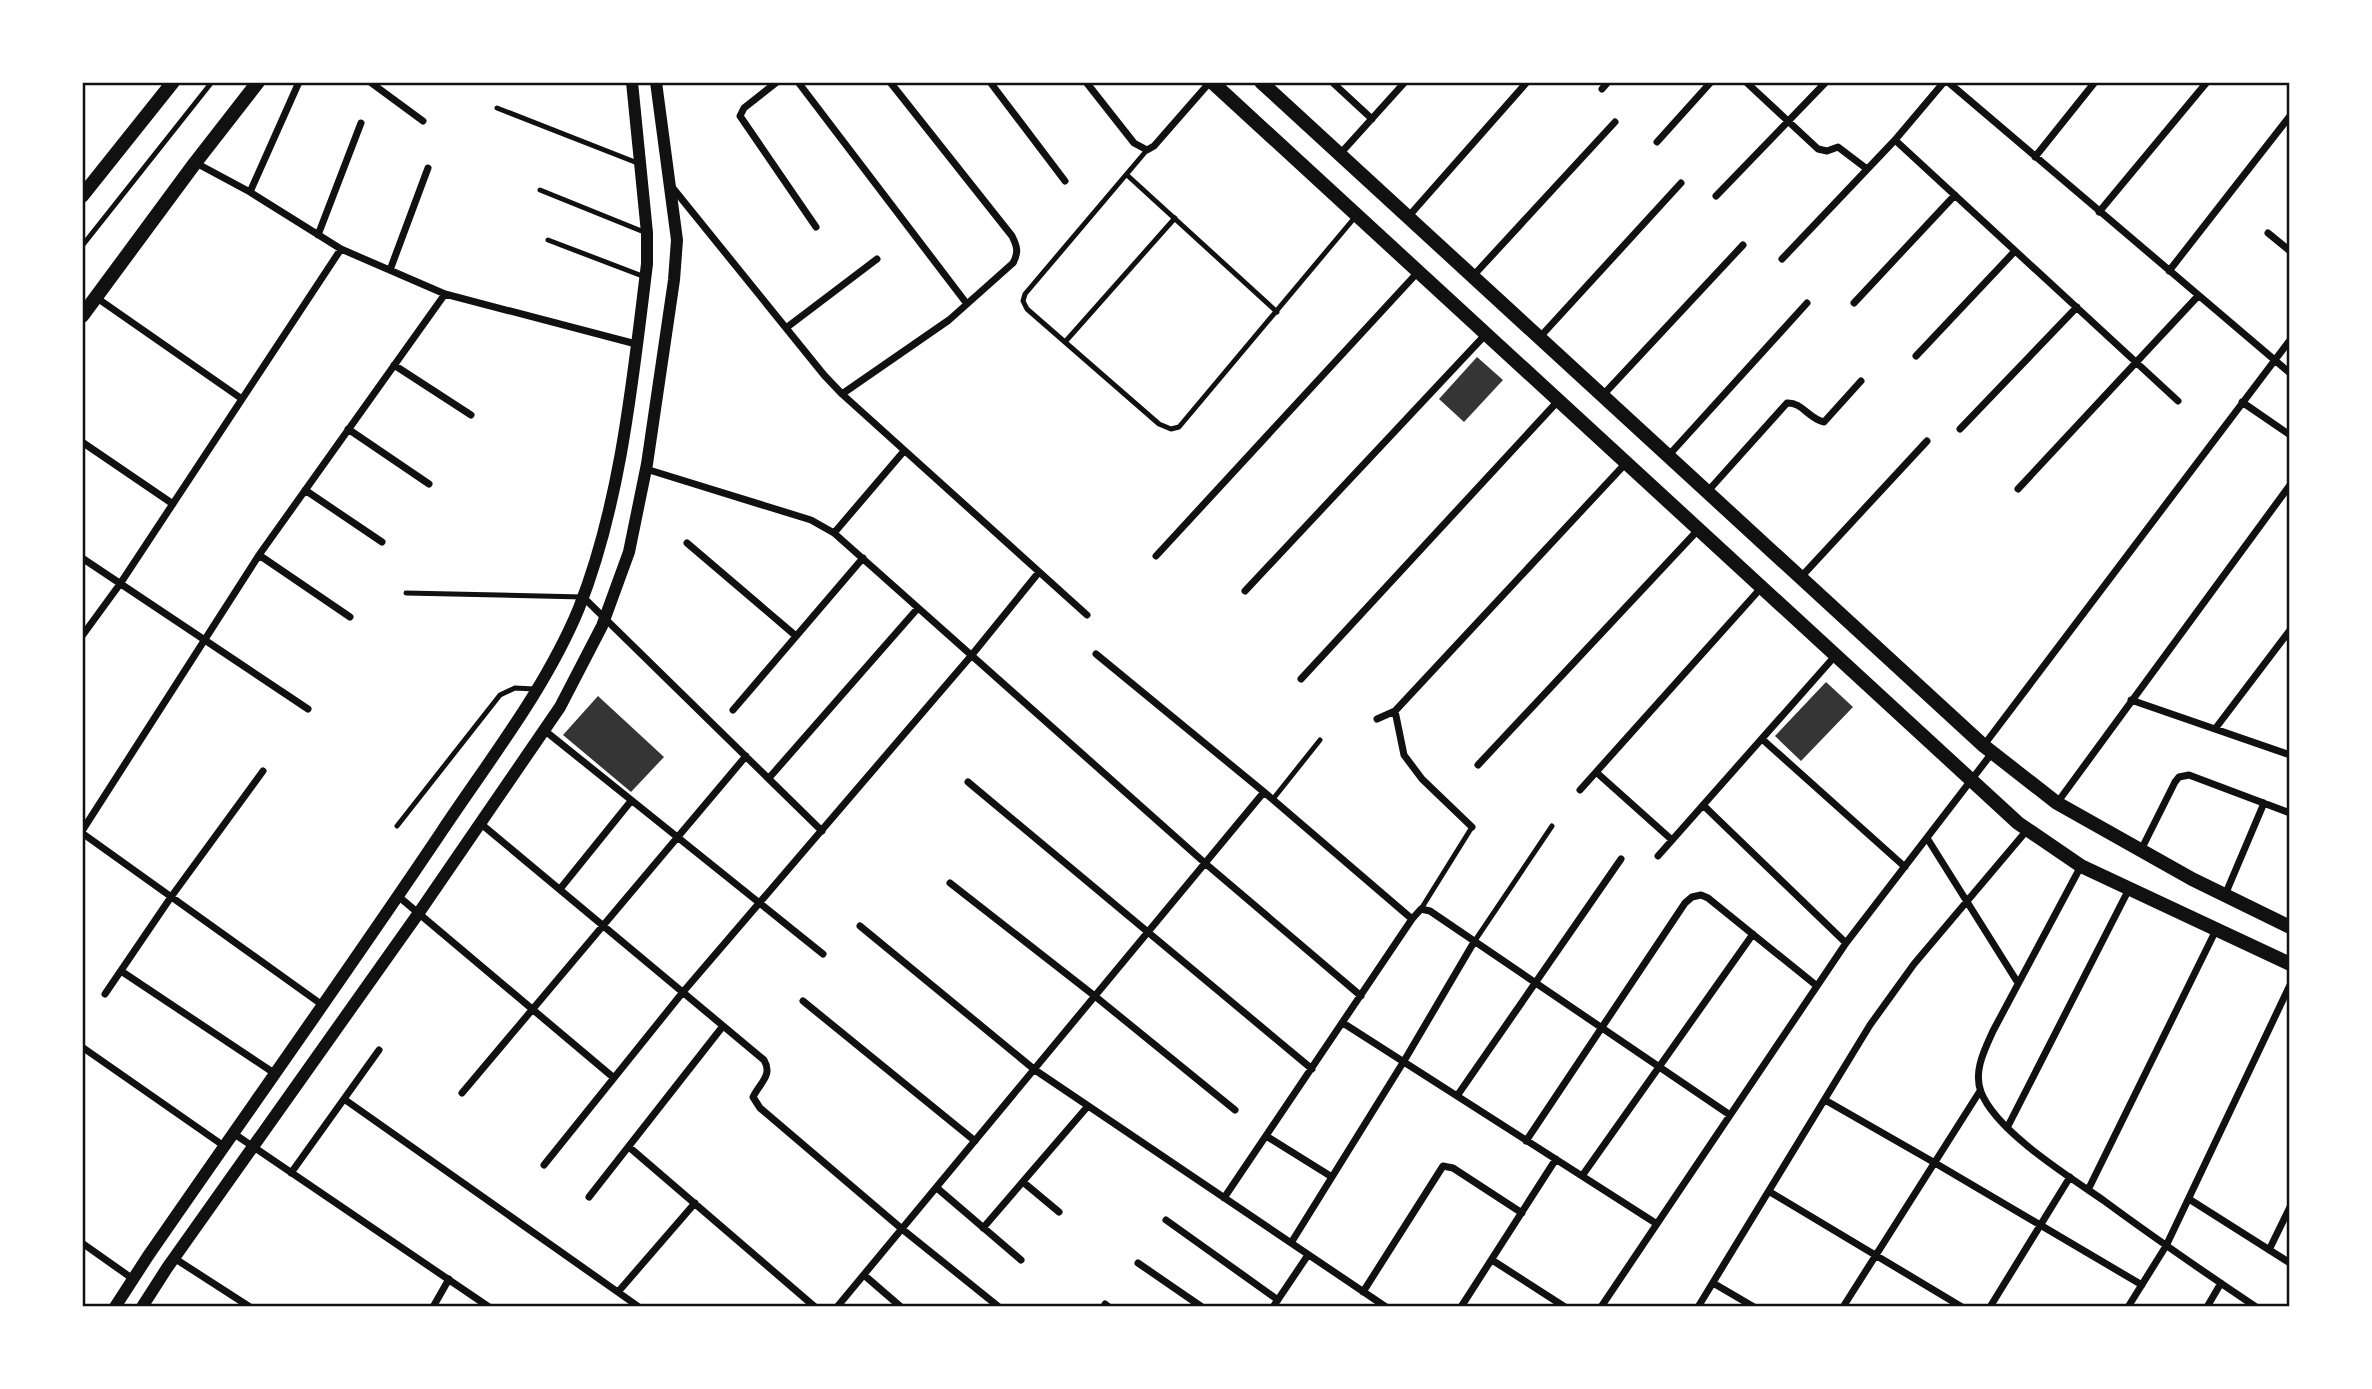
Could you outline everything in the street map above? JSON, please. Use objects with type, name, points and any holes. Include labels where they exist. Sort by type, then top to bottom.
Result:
[{"type":"main road","points":[[82,196],[173,82]]},
{"type":"main road","points":[[82,316],[258,82]]},
{"type":"main road","points":[[1211,82],[1971,781],[2028,829],[2081,866],[2290,964]]},
{"type":"main road","points":[[1261,82],[1988,749],[2057,803],[2225,895],[2290,927]]},
{"type":"street","points":[[250,192],[299,82]]},
{"type":"street","points":[[370,82],[423,121]]},
{"type":"street","points":[[115,1307],[538,689],[578,610],[602,539],[620,461],[645,277],[647,233],[632,82]]},
{"type":"street","points":[[142,1307],[560,707],[605,618],[629,552],[646,469],[674,280],[677,240],[656,82]]},
{"type":"street","points":[[777,82],[744,108],[740,116],[816,227]]},
{"type":"street","points":[[798,82],[967,304]]},
{"type":"street","points":[[842,394],[949,320],[1018,255],[1012,236],[890,82]]},
{"type":"street","points":[[990,82],[1065,181]]},
{"type":"street","points":[[1086,82],[1134,143],[1147,150],[1154,146],[1211,82]]},
{"type":"street","points":[[1332,82],[1372,119]]},
{"type":"street","points":[[1340,154],[1405,82]]},
{"type":"street","points":[[1408,217],[1527,82]]},
{"type":"street","points":[[1657,142],[1711,82]]},
{"type":"street","points":[[1746,82],[1818,149],[1838,147],[1867,169]]},
{"type":"street","points":[[1716,196],[1826,82]]},
{"type":"street","points":[[1782,259],[1946,82],[2290,373]]},
{"type":"street","points":[[2035,157],[2095,82]]},
{"type":"street","points":[[2099,212],[2207,82]]},
{"type":"street","points":[[2169,271],[2290,116]]},
{"type":"street","points":[[1473,276],[1615,122]]},
{"type":"street","points":[[318,234],[361,123]]},
{"type":"street","points":[[1895,140],[2178,401]]},
{"type":"street","points":[[195,163],[250,192],[341,249],[445,294],[636,344]]},
{"type":"street","points":[[390,270],[428,168]]},
{"type":"street","points":[[1540,337],[1681,183]]},
{"type":"street","points":[[670,185],[842,394],[1087,615]]},
{"type":"street","points":[[1854,303],[1955,195]]},
{"type":"street","points":[[2268,233],[2290,251]]},
{"type":"street","points":[[1603,395],[1743,245]]},
{"type":"street","points":[[82,636],[120,584],[341,249]]},
{"type":"street","points":[[1916,356],[2015,251]]},
{"type":"street","points":[[786,328],[877,259]]},
{"type":"street","points":[[1156,556],[1418,272]]},
{"type":"street","points":[[321,1004],[82,832],[259,555],[445,294]]},
{"type":"street","points":[[2018,489],[2198,296]]},
{"type":"street","points":[[97,298],[242,399]]},
{"type":"street","points":[[1669,455],[1807,303]]},
{"type":"street","points":[[1960,429],[2077,307]]},
{"type":"street","points":[[1245,591],[1486,334]]},
{"type":"street","points":[[1601,1307],[1846,943],[1971,781],[1988,749],[2273,360],[2290,341]]},
{"type":"street","points":[[394,365],[471,415]]},
{"type":"street","points":[[1708,491],[1787,403],[1797,404],[1813,418],[1824,422],[1860,382]]},
{"type":"street","points":[[1301,679],[1558,401]]},
{"type":"street","points":[[2242,402],[2290,435]]},
{"type":"street","points":[[348,429],[429,484]]},
{"type":"street","points":[[1801,577],[1927,441]]},
{"type":"street","points":[[82,442],[173,504]]},
{"type":"street","points":[[834,533],[904,451]]},
{"type":"street","points":[[1377,719],[1395,711],[1626,463]]},
{"type":"street","points":[[646,469],[811,520],[834,533],[1206,864],[1361,996]]},
{"type":"street","points":[[2057,803],[2290,485]]},
{"type":"street","points":[[305,489],[382,542]]},
{"type":"street","points":[[1478,765],[1698,530]]},
{"type":"street","points":[[688,543],[796,636]]},
{"type":"street","points":[[259,555],[350,617]]},
{"type":"street","points":[[82,558],[308,709]]},
{"type":"street","points":[[733,710],[863,558]]},
{"type":"street","points":[[544,1165],[683,992],[971,656],[1039,572]]},
{"type":"street","points":[[1580,790],[1761,588]]},
{"type":"street","points":[[583,597],[821,831]]},
{"type":"street","points":[[769,778],[918,608]]},
{"type":"street","points":[[2215,729],[2290,630]]},
{"type":"street","points":[[1096,654],[1265,792],[1412,919]]},
{"type":"street","points":[[1658,856],[1835,656]]},
{"type":"street","points":[[2131,700],[2290,755]]},
{"type":"street","points":[[1395,711],[1404,755],[1422,779],[1472,827]]},
{"type":"street","points":[[544,730],[823,954]]},
{"type":"street","points":[[1762,739],[1905,867]]},
{"type":"street","points":[[463,1093],[746,756]]},
{"type":"street","points":[[105,994],[171,897],[263,771]]},
{"type":"street","points":[[1596,772],[1672,840]]},
{"type":"street","points":[[2141,850],[2175,782],[2183,775],[2290,813]]},
{"type":"street","points":[[968,782],[1312,1069]]},
{"type":"street","points":[[837,1307],[1265,792]]},
{"type":"street","points":[[560,889],[631,801]]},
{"type":"street","points":[[2225,895],[2264,803]]},
{"type":"street","points":[[1703,805],[1846,943]]},
{"type":"street","points":[[480,823],[764,1059],[768,1067],[767,1075],[753,1097],[754,1102],[902,1229],[999,1307]]},
{"type":"street","points":[[1698,1307],[1870,1025],[1914,964],[2028,829]]},
{"type":"street","points":[[1927,838],[2018,983]]},
{"type":"street","points":[[1457,1096],[1621,859]]},
{"type":"street","points":[[2081,866],[1982,1056],[1978,1078],[1980,1091],[2007,1128],[2088,1190],[2256,1307]]},
{"type":"street","points":[[950,883],[1235,1110]]},
{"type":"street","points":[[2007,1128],[2130,889]]},
{"type":"street","points":[[1526,1140],[1692,897],[1701,895],[1708,898],[1817,986]]},
{"type":"street","points":[[398,896],[614,1078]]},
{"type":"street","points":[[1224,1198],[1421,909],[1430,911],[1730,1115]]},
{"type":"street","points":[[860,926],[1035,1070],[1386,1307]]},
{"type":"street","points":[[2088,1190],[2216,929]]},
{"type":"street","points":[[1582,1176],[1753,934]]},
{"type":"street","points":[[1291,1243],[1474,942]]},
{"type":"street","points":[[121,971],[274,1073]]},
{"type":"street","points":[[2128,1307],[2166,1246],[2290,985]]},
{"type":"street","points":[[803,1001],[975,1142]]},
{"type":"street","points":[[1343,1023],[1657,1224]]},
{"type":"street","points":[[589,1197],[723,1026]]},
{"type":"street","points":[[82,1047],[224,1146]]},
{"type":"street","points":[[291,1173],[379,1050]]},
{"type":"street","points":[[1843,1307],[1980,1091]]},
{"type":"street","points":[[344,1099],[639,1307]]},
{"type":"street","points":[[1825,1100],[2142,1285]]},
{"type":"street","points":[[984,1228],[1088,1106]]},
{"type":"street","points":[[232,1133],[489,1307]]},
{"type":"street","points":[[1266,1136],[1332,1177]]},
{"type":"street","points":[[629,1147],[815,1307]]},
{"type":"street","points":[[1461,1307],[1556,1159]]},
{"type":"street","points":[[1363,1292],[1443,1166],[1453,1168],[1522,1213]]},
{"type":"street","points":[[1990,1307],[2070,1177]]},
{"type":"street","points":[[1023,1182],[1059,1212]]},
{"type":"street","points":[[937,1188],[1021,1260]]},
{"type":"street","points":[[1770,1192],[1962,1307]]},
{"type":"street","points":[[2189,1199],[2290,1263]]},
{"type":"street","points":[[618,1292],[695,1203]]},
{"type":"street","points":[[2269,1250],[2290,1207]]},
{"type":"street","points":[[1166,1220],[1275,1303],[1308,1255]]},
{"type":"street","points":[[82,1243],[133,1279]]},
{"type":"street","points":[[174,1258],[250,1307]]},
{"type":"street","points":[[1492,1261],[1565,1307]]},
{"type":"street","points":[[1138,1263],[1202,1307]]},
{"type":"street","points":[[864,1275],[901,1307]]},
{"type":"street","points":[[433,1307],[449,1279]]},
{"type":"street","points":[[1713,1283],[1754,1307]]},
{"type":"street","points":[[2207,1307],[2221,1283]]},
{"type":"lane","points":[[82,246],[212,82]]},
{"type":"lane","points":[[497,108],[640,164]]},
{"type":"lane","points":[[1147,150],[1025,294],[1023,302],[1027,309],[1159,424],[1171,429],[1179,427],[1356,215]]},
{"type":"lane","points":[[1127,175],[1277,312]]},
{"type":"lane","points":[[540,190],[647,233]]},
{"type":"lane","points":[[1065,342],[1175,218]]},
{"type":"lane","points":[[548,240],[645,277]]},
{"type":"lane","points":[[406,593],[583,597]]},
{"type":"lane","points":[[397,826],[500,695],[515,688],[538,689]]},
{"type":"lane","points":[[1273,799],[1320,740]]},
{"type":"lane","points":[[1474,942],[1552,826]]},
{"type":"lane","points":[[1421,909],[1472,827]]},
{"type":"building","points":[[1477,357],[1503,380],[1464,422],[1439,399]]},
{"type":"building","points":[[1826,682],[1853,707],[1801,761],[1775,736]]},
{"type":"building","points":[[598,696],[664,757],[631,792],[563,735]]}]
